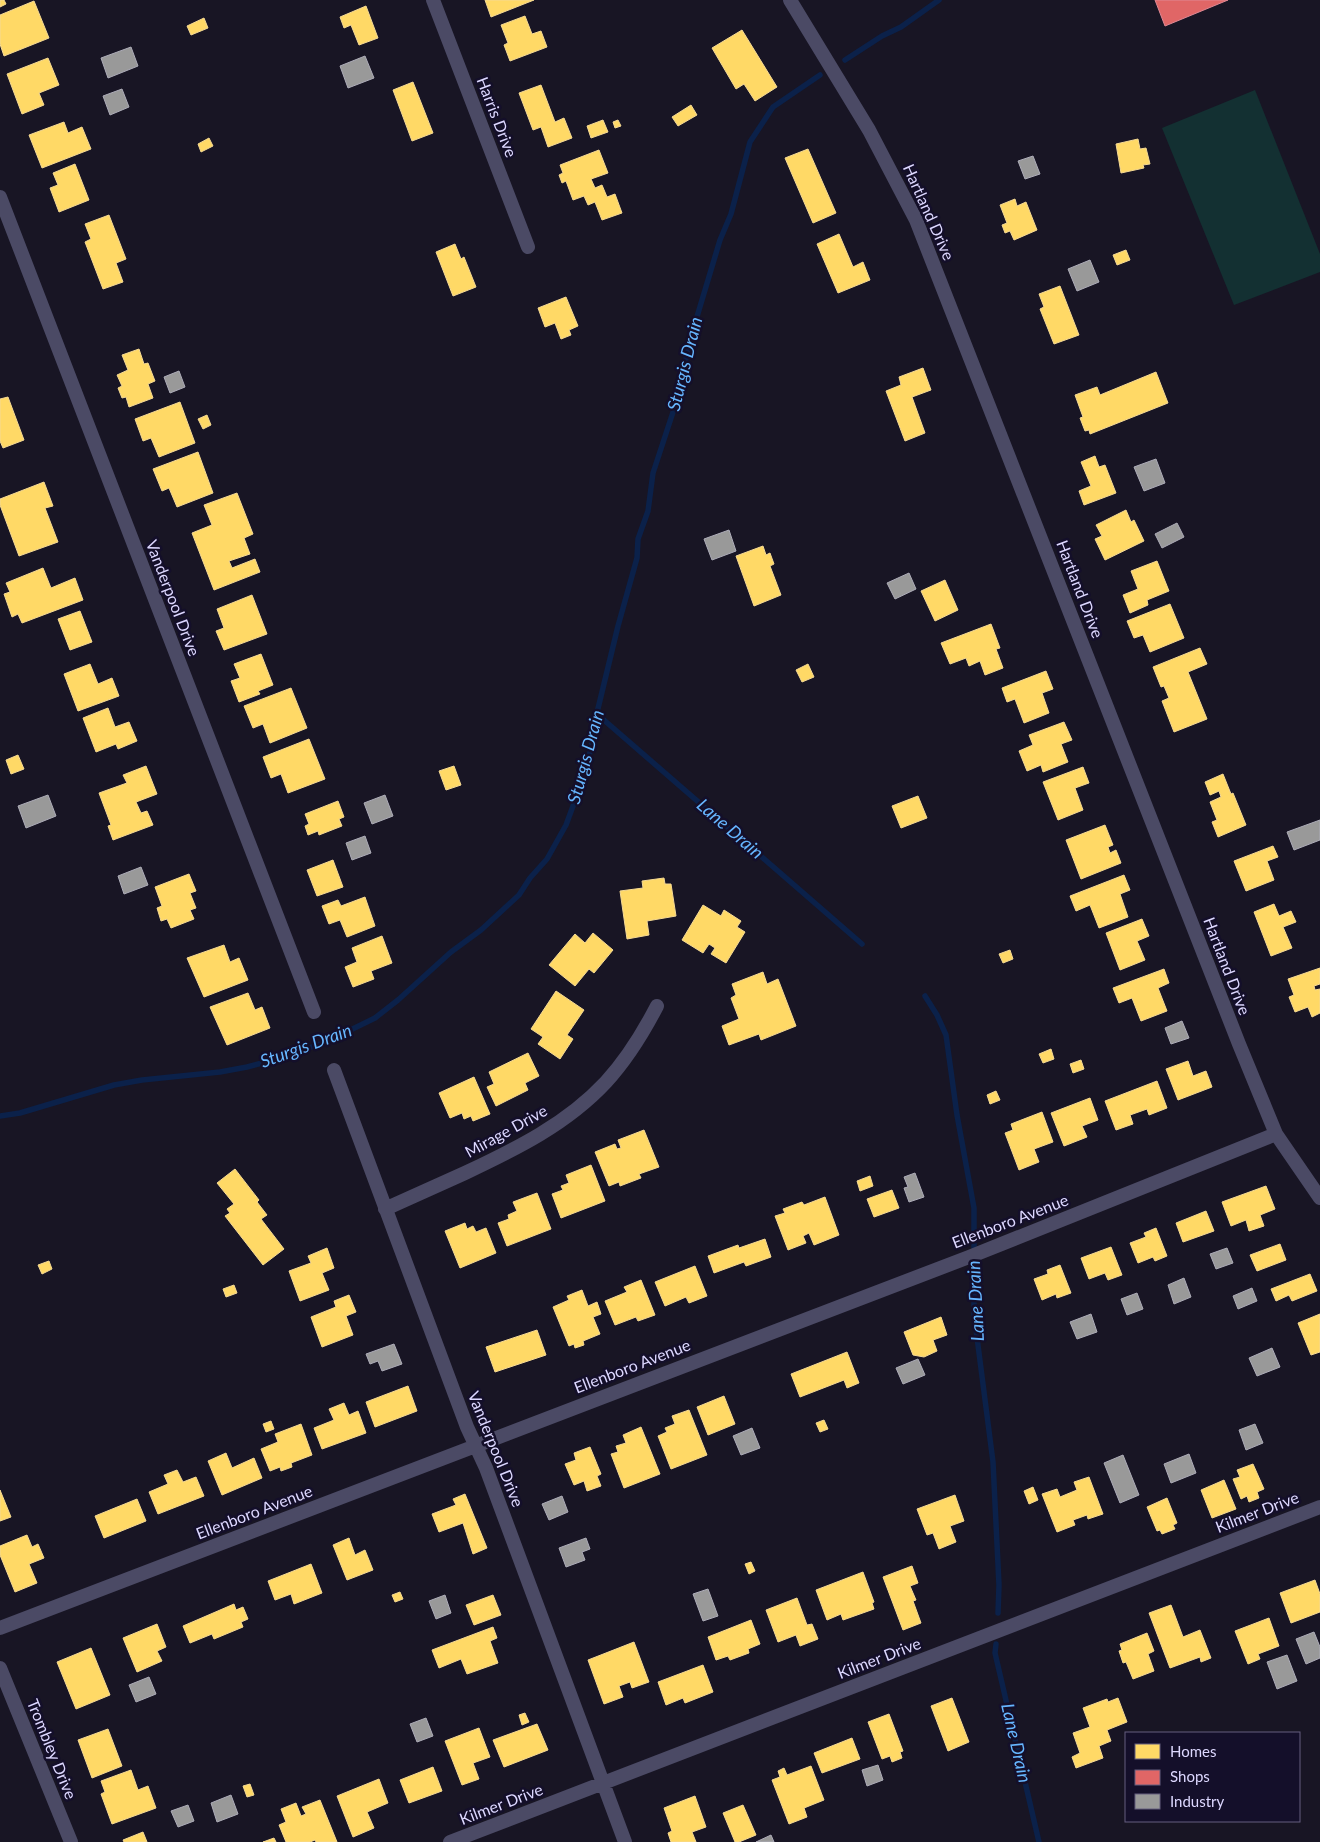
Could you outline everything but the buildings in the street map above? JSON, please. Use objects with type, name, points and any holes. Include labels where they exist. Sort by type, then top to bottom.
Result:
[{"type":"street","name":"Harris Drive","points":[[433,0],[528,247]]},
{"type":"street","name":"Hartland Drive","points":[[790,0],[869,130],[916,220],[1276,1134],[1320,1198]]},
{"type":"street","name":"Vanderpool Drive","points":[[0,197],[314,1012]]},
{"type":"street","name":"Mirage Drive","points":[[385,1209],[508,1153],[562,1120],[582,1105],[606,1082],[638,1041],[657,1006]]},
{"type":"street","name":"Vanderpool Drive","points":[[334,1070],[467,1427],[486,1468],[625,1842]]},
{"type":"street","name":"Ellenboro Avenue","points":[[0,1628],[476,1444],[998,1246],[1276,1134]]},
{"type":"street","name":"Kilmer Drive","points":[[450,1842],[1320,1507]]},
{"type":"street","name":"Trombley Drive","points":[[0,1668],[71,1842]]},
{"type":"green space","points":[[1255,90],[1320,254],[1320,272],[1234,305],[1162,128]]},
{"type":"waterway","name":"Sturgis Drain","points":[[845,60],[882,36],[901,27],[939,0]]},
{"type":"waterway","name":"Sturgis Drain","points":[[0,1116],[20,1113],[114,1085],[247,1067],[326,1042],[375,1018],[451,952],[481,930],[519,895],[530,878],[547,859],[566,825],[576,798],[591,749],[594,725],[637,558],[638,539],[648,511],[653,473],[677,400],[690,340],[720,240],[731,214],[750,142],[773,107],[820,75]]},
{"type":"waterway","name":"Lane Drain","points":[[597,714],[862,944]]},
{"type":"waterway","name":"Lane Drain","points":[[925,996],[937,1015],[946,1035],[957,1115],[974,1208],[974,1314],[993,1462],[999,1585],[998,1613]]},
{"type":"waterway","name":"Lane Drain","points":[[996,1644],[995,1653],[1039,1842]]}]
